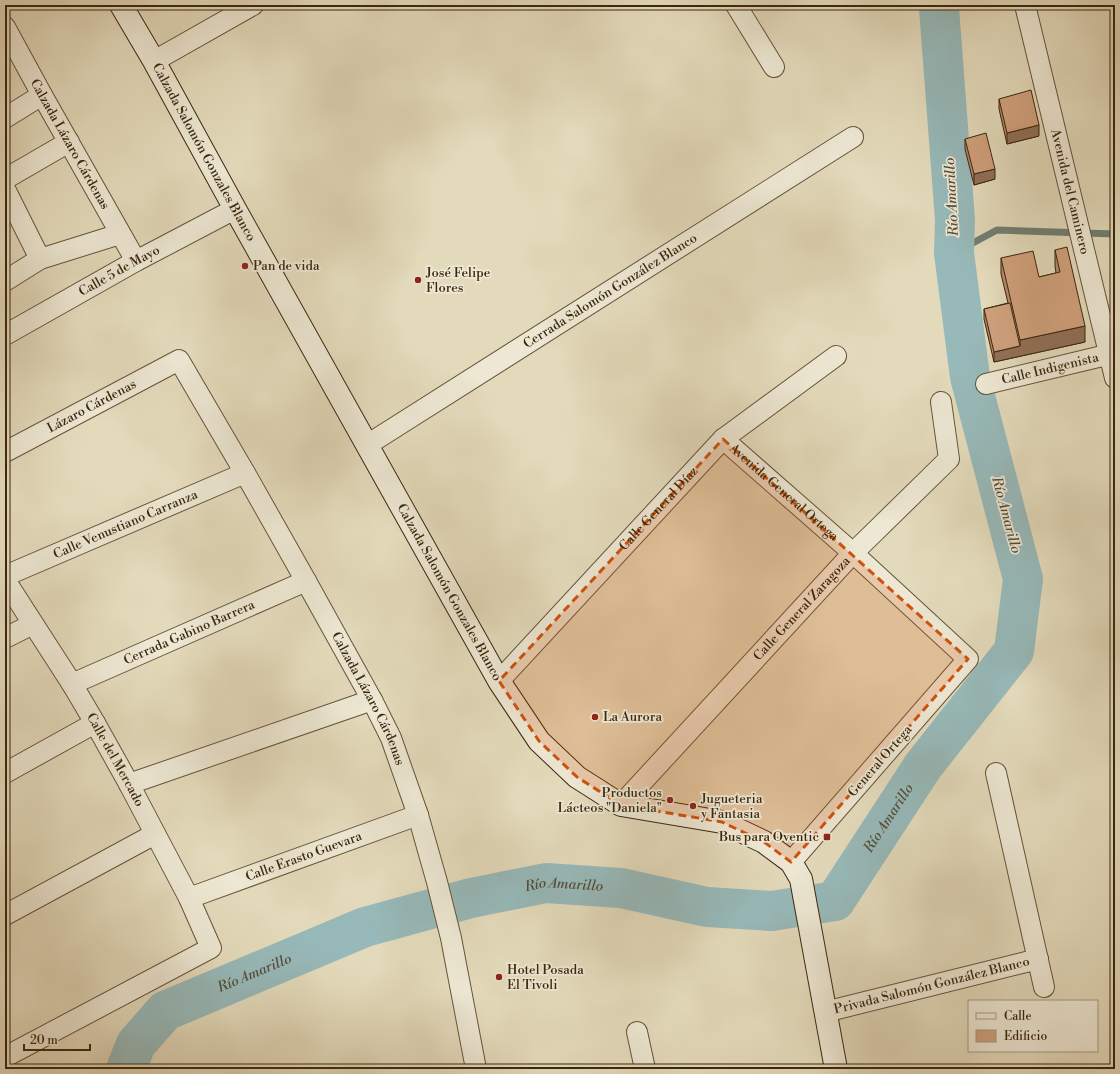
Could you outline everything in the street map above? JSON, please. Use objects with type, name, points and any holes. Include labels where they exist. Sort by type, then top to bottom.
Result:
[{"type":"street","name":"Calzada Salomón Gonzales Blanco","points":[[121,5],[154,61],[499,681],[540,741],[577,777],[621,805],[722,822],[764,842],[796,871]]},
{"type":"street","points":[[154,61],[253,5]]},
{"type":"street","points":[[736,5],[774,67]]},
{"type":"street","name":"Avenida del Caminero","points":[[1025,5],[1086,260],[1112,354],[1115,378]]},
{"type":"street","name":"Calzada Lázaro Cárdenas","points":[[5,27],[42,96],[136,261]]},
{"type":"street","points":[[5,118],[42,96]]},
{"type":"street","name":"Cerrada Salomón González Blanco","points":[[367,445],[853,136]]},
{"type":"street","points":[[5,179],[69,142]]},
{"type":"street","points":[[5,188],[40,259]]},
{"type":"street","name":"Calle 5 de Mayo","points":[[5,335],[136,261],[235,209]]},
{"type":"street","points":[[5,281],[40,259],[120,234]]},
{"type":"street","name":"Calle Indigenista","points":[[986,384],[1112,354]]},
{"type":"street","name":"Calle General Díaz","points":[[499,681],[723,439],[836,356]]},
{"type":"street","name":"Calzada Lázaro Cárdenas","points":[[179,360],[306,581],[372,700],[391,738],[418,815],[437,882],[451,938],[476,1069]]},
{"type":"street","name":"Lázaro Cárdenas","points":[[5,452],[179,360]]},
{"type":"street","name":"Calle General Zaragoza","points":[[621,805],[853,554],[949,458],[941,402]]},
{"type":"street","name":"Avenida General Ortega","points":[[723,439],[853,554],[968,659]]},
{"type":"street","name":"Calle Venustiano Carranza","points":[[5,576],[245,473]]},
{"type":"street","name":"Calle del Mercado","points":[[5,580],[72,684],[95,723],[189,898],[211,948],[5,1057]]},
{"type":"street","name":"Cerrada Gabino Barrera","points":[[72,684],[306,581]]},
{"type":"street","points":[[5,638],[33,624]]},
{"type":"street","name":"General Ortega","points":[[796,871],[968,659]]},
{"type":"street","points":[[129,784],[372,700]]},
{"type":"street","points":[[5,773],[95,723]]},
{"type":"street","points":[[996,773],[1044,987]]},
{"type":"street","name":"Calle Erasto Guevara","points":[[189,898],[418,815]]},
{"type":"street","points":[[5,916],[155,834]]},
{"type":"street","points":[[796,871],[811,938],[836,1069]]},
{"type":"street","name":"Privada Salomón González Blanco","points":[[825,1012],[1038,959]]},
{"type":"street","points":[[637,1032],[645,1069]]},
{"type":"highlighted area","points":[[723,439],[968,659],[791,862],[764,842],[722,822],[621,805],[577,777],[539,741],[499,681]]},
{"type":"building","points":[[1031,90],[1039,125],[1007,133],[999,99]]},
{"type":"building","points":[[986,133],[995,169],[974,174],[965,139]]},
{"type":"building","points":[[1067,247],[1085,326],[1020,340],[1001,258],[1033,251],[1039,277],[1060,272],[1055,250]]},
{"type":"building","points":[[1010,303],[1020,346],[994,352],[984,309]]},
{"type":"waterway","name":"Río Amarillo","points":[[126,1069],[136,1044],[165,1011],[365,927],[471,898],[546,883],[621,888],[707,907],[772,911],[835,901],[923,766],[1014,651],[1023,579],[970,377],[954,253],[955,220],[939,8],[940,5]]},
{"type":"waterway","points":[[954,253],[997,230],[1115,234]]},
{"type":"place","name":"Pan de vida","points":[[245,266]]},
{"type":"place","name":"José Felipe Flores","points":[[418,280]]},
{"type":"place","name":"La Aurora","points":[[595,717]]},
{"type":"place","name":"Productos Lácteos \"Daniela\"","points":[[670,800]]},
{"type":"place","name":"Jugueteria y Fantasia","points":[[693,806]]},
{"type":"place","name":"Bus para Oventic","points":[[827,837]]},
{"type":"place","name":"Hotel Posada El Tivoli","points":[[499,977]]}]
